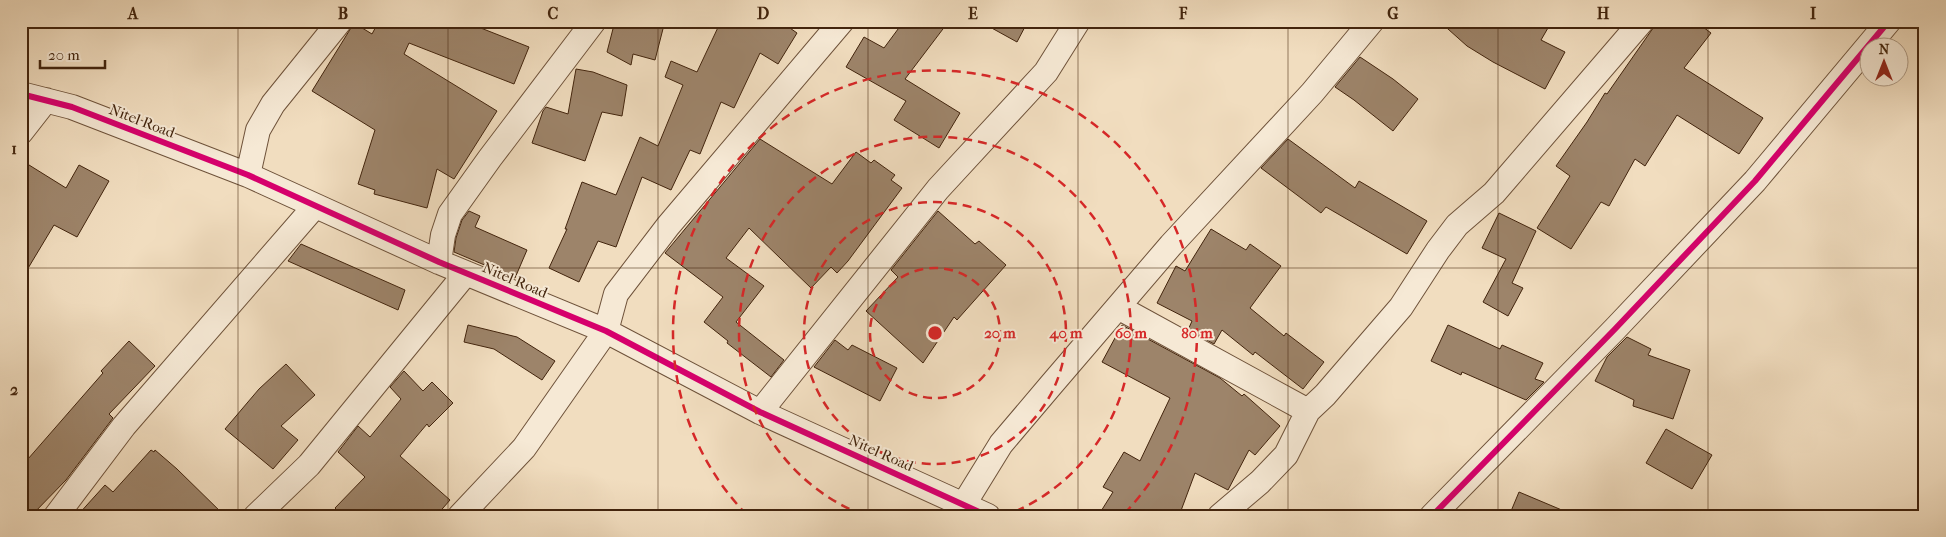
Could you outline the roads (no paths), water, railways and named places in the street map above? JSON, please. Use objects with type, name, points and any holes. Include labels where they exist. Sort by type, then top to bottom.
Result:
[{"type":"street","points":[[248,175],[258,130],[273,104],[340,21]]},
{"type":"street","points":[[439,262],[443,235],[450,214],[594,21]]},
{"type":"street","points":[[460,516],[524,448],[606,331],[616,294],[668,226],[842,21]]},
{"type":"street","points":[[760,412],[938,189],[1046,72],[1078,21]]},
{"type":"street","points":[[964,504],[1002,444],[1171,245],[1312,93],[1372,21]]},
{"type":"street","points":[[1220,516],[1260,482],[1286,455],[1308,411],[1325,395],[1402,307],[1438,250],[1457,226],[1494,193],[1642,21]]},
{"type":"street","points":[[1432,516],[1615,329],[1755,181],[1889,21]]},
{"type":"street","name":"Nitel Road","points":[[21,94],[72,108],[248,175],[439,262],[606,331],[760,412],[987,516]]},
{"type":"street","points":[[21,132],[46,100]]},
{"type":"street","points":[[56,516],[124,426],[315,206]]},
{"type":"street","points":[[256,516],[309,465],[466,273]]},
{"type":"street","points":[[1118,307],[1308,411]]}]
